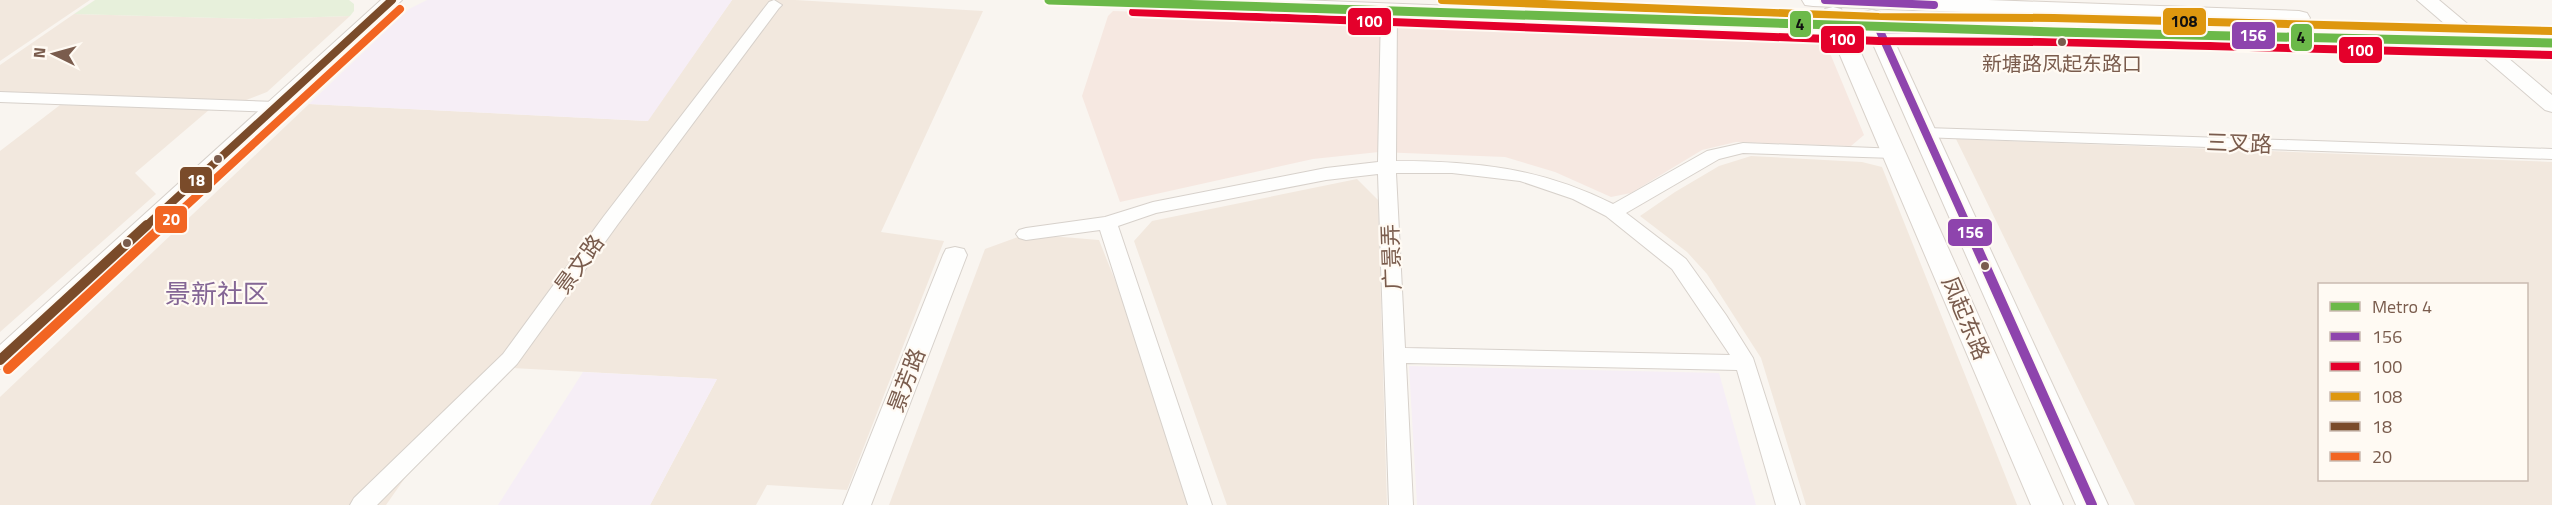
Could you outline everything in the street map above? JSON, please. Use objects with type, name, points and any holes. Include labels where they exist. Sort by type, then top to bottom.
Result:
[{"type":"main road","points":[[1132,0],[1840,27],[2054,30],[2552,43]]},
{"type":"main road","points":[[1813,0],[2453,24],[2552,25]]},
{"type":"main road","name":"凤起东路","points":[[1825,0],[1840,27],[2047,505]]},
{"type":"main road","name":"凤起东路","points":[[1864,2],[1879,28],[2092,505]]},
{"type":"street","points":[[0,360],[392,0]]},
{"type":"street","points":[[2427,0],[2552,106]]},
{"type":"street","name":"景文路","points":[[362,505],[510,359],[611,220],[774,5]]},
{"type":"street","name":"广景弄","points":[[1389,10],[1387,167],[1401,505]]},
{"type":"street","points":[[0,97],[275,107]]},
{"type":"street","name":"三叉路","points":[[1926,133],[2552,154]]},
{"type":"street","points":[[1612,212],[1713,155],[1743,148],[1894,153]]},
{"type":"street","points":[[1026,234],[1107,223],[1153,208],[1326,174],[1387,167],[1452,167],[1523,176],[1580,195],[1612,212],[1679,264],[1719,320],[1745,363],[1788,505]]},
{"type":"street","points":[[1107,223],[1200,505]]},
{"type":"street","name":"景芳路","points":[[857,505],[955,255]]},
{"type":"street","points":[[1395,355],[1745,363]]},
{"type":"shaded area","points":[[0,0],[90,0],[0,61]]},
{"type":"shaded area","points":[[427,0],[732,0],[648,121],[309,104],[409,9]]},
{"type":"shaded area","points":[[732,0],[795,0],[983,11],[881,232],[944,241],[847,490],[767,485],[756,505],[650,505],[717,379],[512,368],[428,445],[386,505],[0,505],[0,397],[309,104],[647,121]]},
{"type":"shaded area","points":[[1113,11],[1814,35],[1827,46],[1864,135],[1851,146],[1736,142],[1702,150],[1631,193],[1611,197],[1555,172],[1505,157],[1379,152],[1313,159],[1120,202],[1082,96],[1108,16]]},
{"type":"shaded area","points":[[74,14],[259,19],[350,16],[267,92],[241,102],[0,94],[0,65]]},
{"type":"shaded area","points":[[60,105],[210,109],[135,173],[156,194],[0,332],[0,151]]},
{"type":"shaded area","points":[[1956,139],[2552,162],[2552,505],[2135,505]]},
{"type":"shaded area","points":[[1751,156],[1862,162],[1882,167],[2017,505],[1806,505],[1761,358],[1707,274],[1687,252],[1640,216],[1719,166]]},
{"type":"shaded area","points":[[1357,179],[1378,200],[1387,505],[1227,505],[1134,241],[1152,221]]},
{"type":"shaded area","points":[[1026,234],[1099,240],[1204,505],[889,505],[985,249]]},
{"type":"shaded area","points":[[1409,366],[1719,373],[1756,505],[1417,505]]},
{"type":"shaded area","points":[[583,372],[717,379],[650,505],[498,505]]},
{"type":"green space","points":[[95,0],[349,0],[354,4],[354,11],[350,16],[259,19],[74,14]]},
{"type":"metro line","name":"4","points":[[1049,0],[2055,32],[2552,43]]},
{"type":"transit line","name":"18","points":[[0,360],[392,0]]},
{"type":"transit line","name":"108","points":[[1442,0],[1879,17],[2054,18],[2552,31]]},
{"type":"transit line","name":"156","points":[[1825,0],[1934,5]]},
{"type":"transit line","name":"20","points":[[8,369],[400,9]]},
{"type":"transit line","name":"100","points":[[1133,12],[1879,41],[2054,42],[2552,55]]},
{"type":"transit line","name":"156","points":[[2092,505],[1879,29],[2054,30],[2552,43]]},
{"type":"place","name":"新塘路凤起东路口","points":[[2062,42]]},
{"type":"district","name":"景新社区","points":[[217,293]]}]
